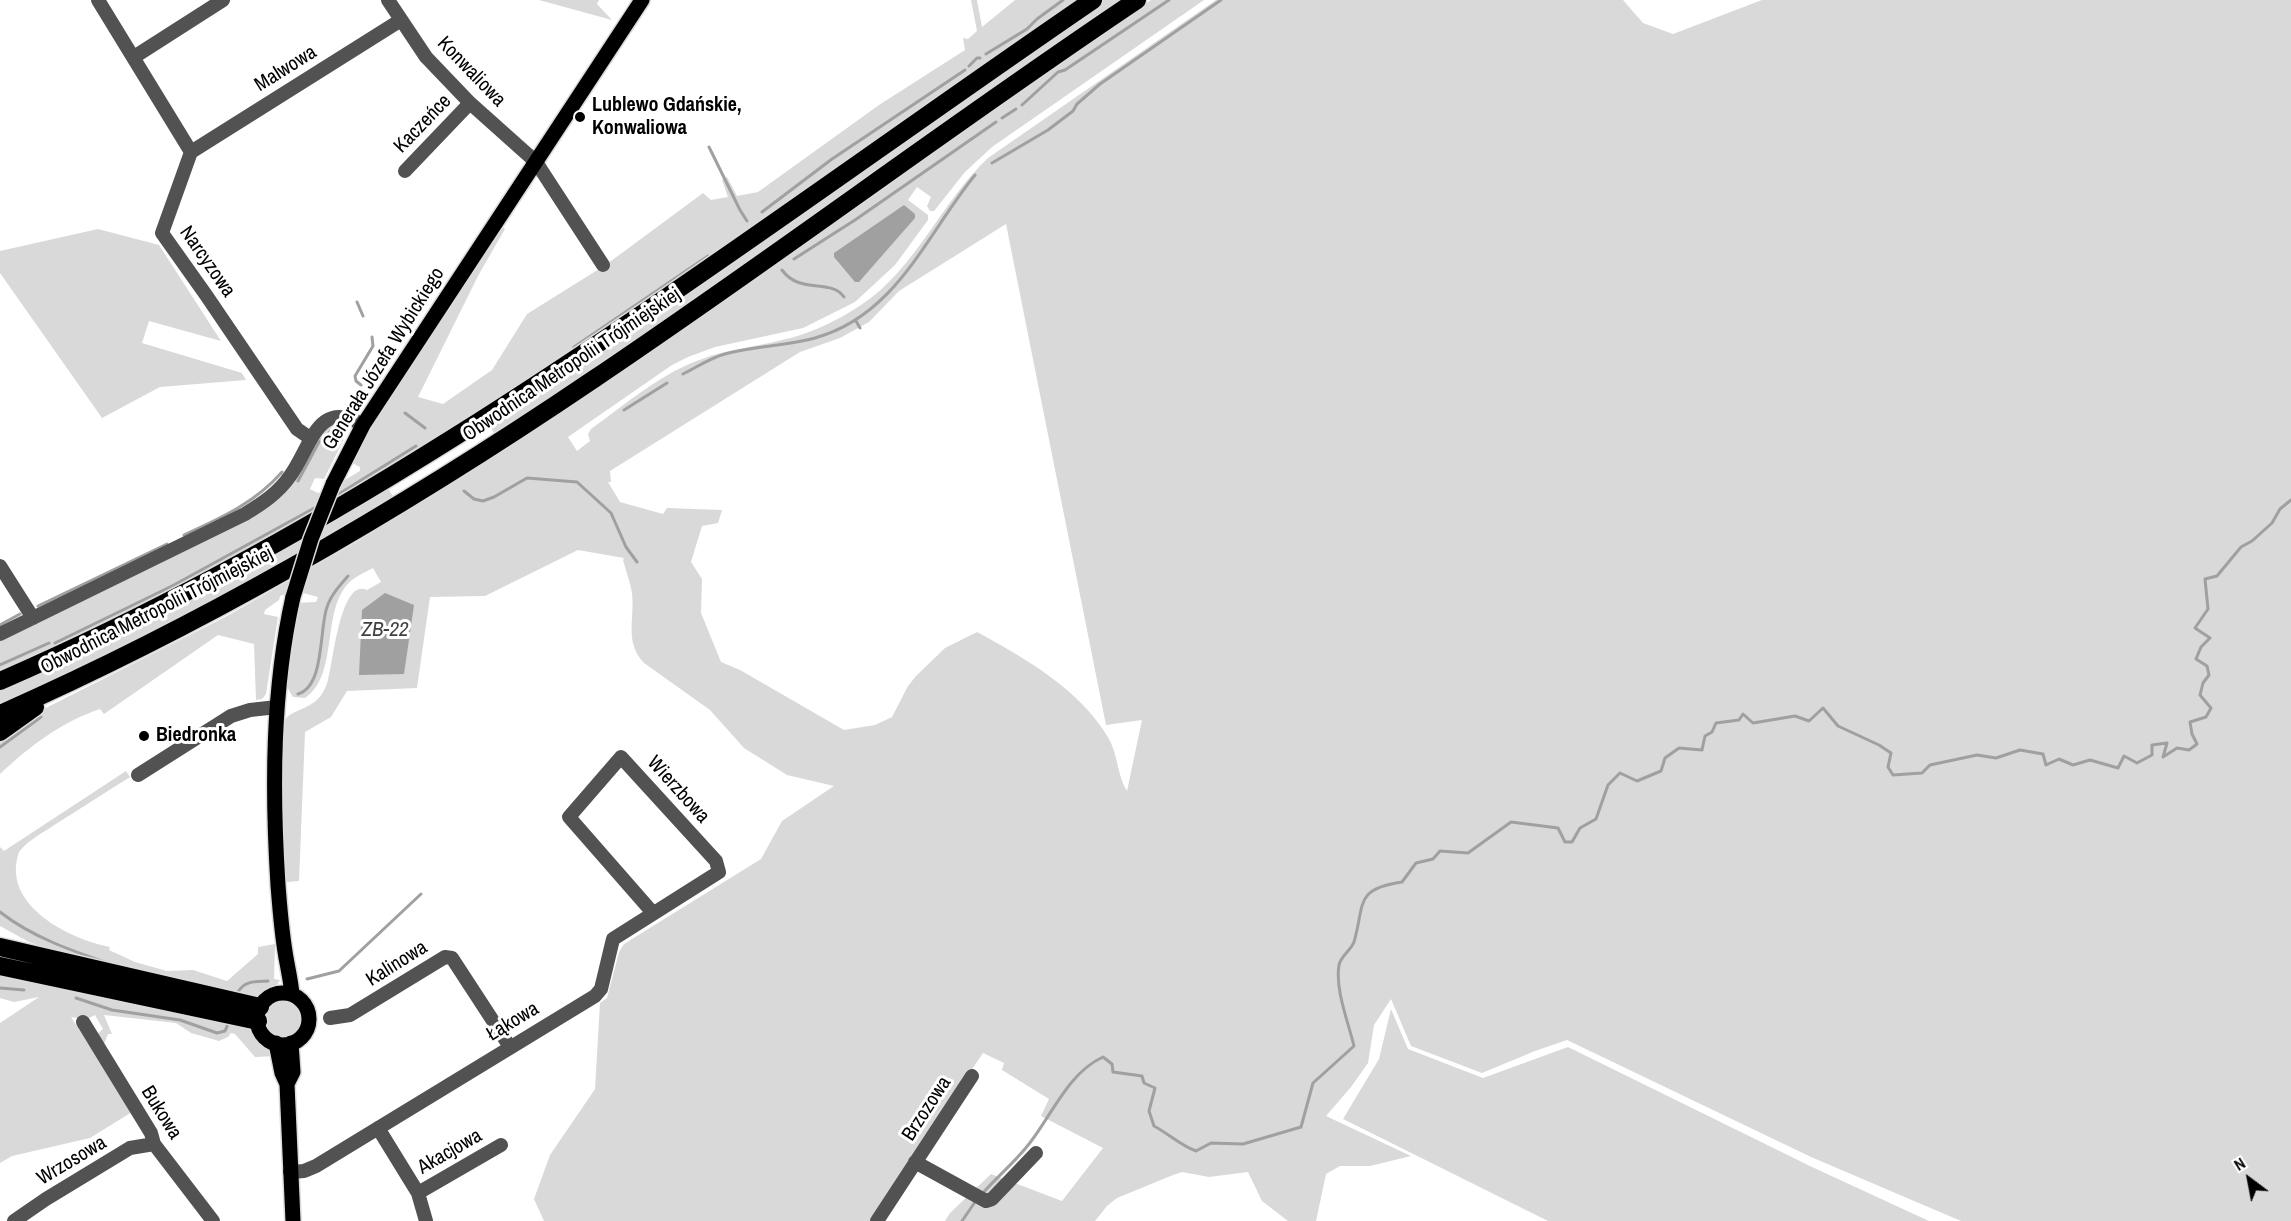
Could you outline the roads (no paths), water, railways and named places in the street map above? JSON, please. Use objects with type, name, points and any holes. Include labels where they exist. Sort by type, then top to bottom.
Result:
[{"type":"highway","name":"Obwodnica Metropolii Trójmiejskiej","points":[[0,681],[138,616],[238,564],[331,512],[484,418],[702,274],[1093,0]]},
{"type":"highway","name":"Obwodnica Metropolii Trójmiejskiej","points":[[0,714],[63,686],[238,598],[399,505],[500,442],[714,297],[1137,0]]},
{"type":"highway","points":[[0,732],[63,686]]},
{"type":"highway","points":[[0,933],[44,958]]},
{"type":"highway","points":[[0,947],[259,1014]]},
{"type":"highway","points":[[3,965],[259,1014]]},
{"type":"main road","name":"Generała Józefa Wybickiego","points":[[286,994],[291,977],[287,964],[277,861],[275,760],[277,707],[288,618],[311,539],[333,484],[363,425],[642,0]]},
{"type":"main road","points":[[286,994],[299,998],[307,1009],[309,1023],[303,1035],[284,1043],[262,1033],[259,1014],[268,997],[286,994]]},
{"type":"main road","points":[[284,1043],[292,1072],[287,1084],[293,1221]]},
{"type":"street","points":[[98,0],[191,152]]},
{"type":"street","points":[[134,57],[223,0]]},
{"type":"street","name":"Konwaliowa","points":[[388,0],[426,57],[470,103],[536,162],[603,265]]},
{"type":"street","name":"Malwowa","points":[[191,152],[401,20]]},
{"type":"street","name":"Kaczeńce","points":[[405,171],[470,103]]},
{"type":"street","name":"Narcyzowa","points":[[191,152],[162,233],[207,295],[292,422],[310,438]]},
{"type":"street","points":[[0,634],[266,501],[289,478],[310,438],[327,420],[340,416],[353,419],[363,425]]},
{"type":"street","points":[[0,566],[33,618]]},
{"type":"street","points":[[138,775],[231,716],[250,710],[277,707]]},
{"type":"street","name":"Wierzbowa","points":[[653,913],[569,818],[621,757],[716,861],[718,872]]},
{"type":"street","name":"Łąkowa","points":[[290,1172],[304,1171],[316,1166],[598,993],[613,939],[718,872]]},
{"type":"street","name":"Kalinowa","points":[[330,1018],[350,1015],[445,957],[452,958],[510,1047]]},
{"type":"street","name":"Bukowa","points":[[83,1022],[151,1133],[154,1144],[213,1221]]},
{"type":"street","name":"Brzozowa","points":[[877,1221],[972,1077]]},
{"type":"street","points":[[378,1128],[418,1193],[426,1221]]},
{"type":"street","name":"Wrzosowa","points":[[14,1221],[130,1148],[154,1144]]},
{"type":"street","name":"Akacjowa","points":[[418,1193],[501,1145]]},
{"type":"street","name":"Brzozowa","points":[[915,1162],[986,1201],[992,1199],[1036,1152]]},
{"type":"water","points":[[904,205],[915,214],[915,218],[859,282],[855,282],[834,257],[834,253]]},
{"type":"water","name":"ZB-22","points":[[385,593],[414,605],[404,674],[359,675],[362,610]]},
{"type":"waterway","points":[[986,54],[1027,29],[1063,0]]},
{"type":"waterway","points":[[1022,105],[1058,72],[1065,70],[1169,0]]},
{"type":"waterway","points":[[992,163],[1048,130],[1073,111],[1077,104],[1100,84],[1221,0]]},
{"type":"waterway","points":[[969,66],[980,58]]},
{"type":"waterway","points":[[762,212],[832,159],[965,70]]},
{"type":"waterway","points":[[1002,118],[1016,109]]},
{"type":"waterway","points":[[794,259],[855,220],[996,122]]},
{"type":"waterway","points":[[709,147],[747,221]]},
{"type":"waterway","points":[[683,374],[725,354],[815,338],[843,327],[868,311],[889,292],[907,270],[975,175]]},
{"type":"waterway","points":[[574,347],[708,256]]},
{"type":"waterway","points":[[782,270],[789,278],[797,282],[831,288],[844,297]]},
{"type":"waterway","points":[[357,302],[363,316]]},
{"type":"waterway","points":[[856,321],[860,328]]},
{"type":"waterway","points":[[361,385],[356,381],[355,376],[373,346],[372,337]]},
{"type":"waterway","points":[[624,410],[667,383]]},
{"type":"waterway","points":[[405,413],[425,428]]},
{"type":"waterway","points":[[298,481],[319,442],[333,429]]},
{"type":"waterway","points":[[334,497],[416,446]]},
{"type":"waterway","points":[[184,535],[249,501],[282,472]]},
{"type":"waterway","points":[[464,491],[474,499],[483,501],[527,478],[577,482],[611,513],[626,547],[637,562]]},
{"type":"waterway","points":[[982,1194],[1029,1144],[1070,1084],[1080,1073],[1103,1057],[1112,1064],[1113,1072],[1142,1076],[1144,1083],[1155,1088],[1149,1111],[1154,1126],[1196,1151],[1211,1143],[1243,1144],[1301,1127],[1313,1083],[1354,1046],[1340,995],[1338,975],[1339,965],[1354,942],[1361,908],[1369,894],[1376,889],[1402,882],[1416,863],[1433,859],[1440,851],[1468,853],[1511,822],[1558,828],[1565,842],[1572,842],[1580,828],[1596,819],[1608,785],[1620,773],[1637,781],[1661,771],[1665,758],[1679,748],[1702,750],[1705,736],[1712,732],[1716,723],[1739,720],[1743,714],[1753,723],[1795,716],[1809,721],[1823,708],[1838,726],[1891,753],[1888,767],[1893,775],[1922,773],[1930,765],[1977,755],[1996,758],[2020,750],[2043,754],[2046,765],[2059,759],[2073,765],[2090,760],[2118,768],[2124,756],[2137,763],[2152,755],[2152,745],[2167,743],[2163,757],[2177,748],[2189,750],[2197,744],[2190,722],[2206,717],[2211,708],[2200,695],[2203,683],[2209,675],[2207,666],[2196,659],[2201,647],[2210,638],[2195,628],[2208,609],[2205,579],[2217,576],[2241,547],[2252,541],[2272,523],[2280,509],[2291,500]]},
{"type":"waterway","points":[[55,643],[172,586],[318,506]]},
{"type":"waterway","points":[[38,606],[167,544]]},
{"type":"waterway","points":[[298,694],[307,689],[313,680],[320,656],[327,607],[333,594],[348,576]]},
{"type":"waterway","points":[[0,625],[20,614]]},
{"type":"waterway","points":[[0,665],[49,643]]},
{"type":"waterway","points":[[0,747],[41,717]]},
{"type":"waterway","points":[[307,979],[339,971],[421,894]]},
{"type":"waterway","points":[[0,912],[39,936],[111,964]]},
{"type":"waterway","points":[[238,992],[244,985],[268,981]]},
{"type":"waterway","points":[[0,988],[24,990]]},
{"type":"waterway","points":[[76,998],[112,1010],[180,1020],[217,1033],[225,1031],[228,1024]]},
{"type":"waterway","points":[[962,1221],[975,1202]]},
{"type":"place","name":"Lublewo Gdańskie, Konwaliowa","points":[[580,117]]},
{"type":"place","name":"Biedronka","points":[[144,736]]}]
